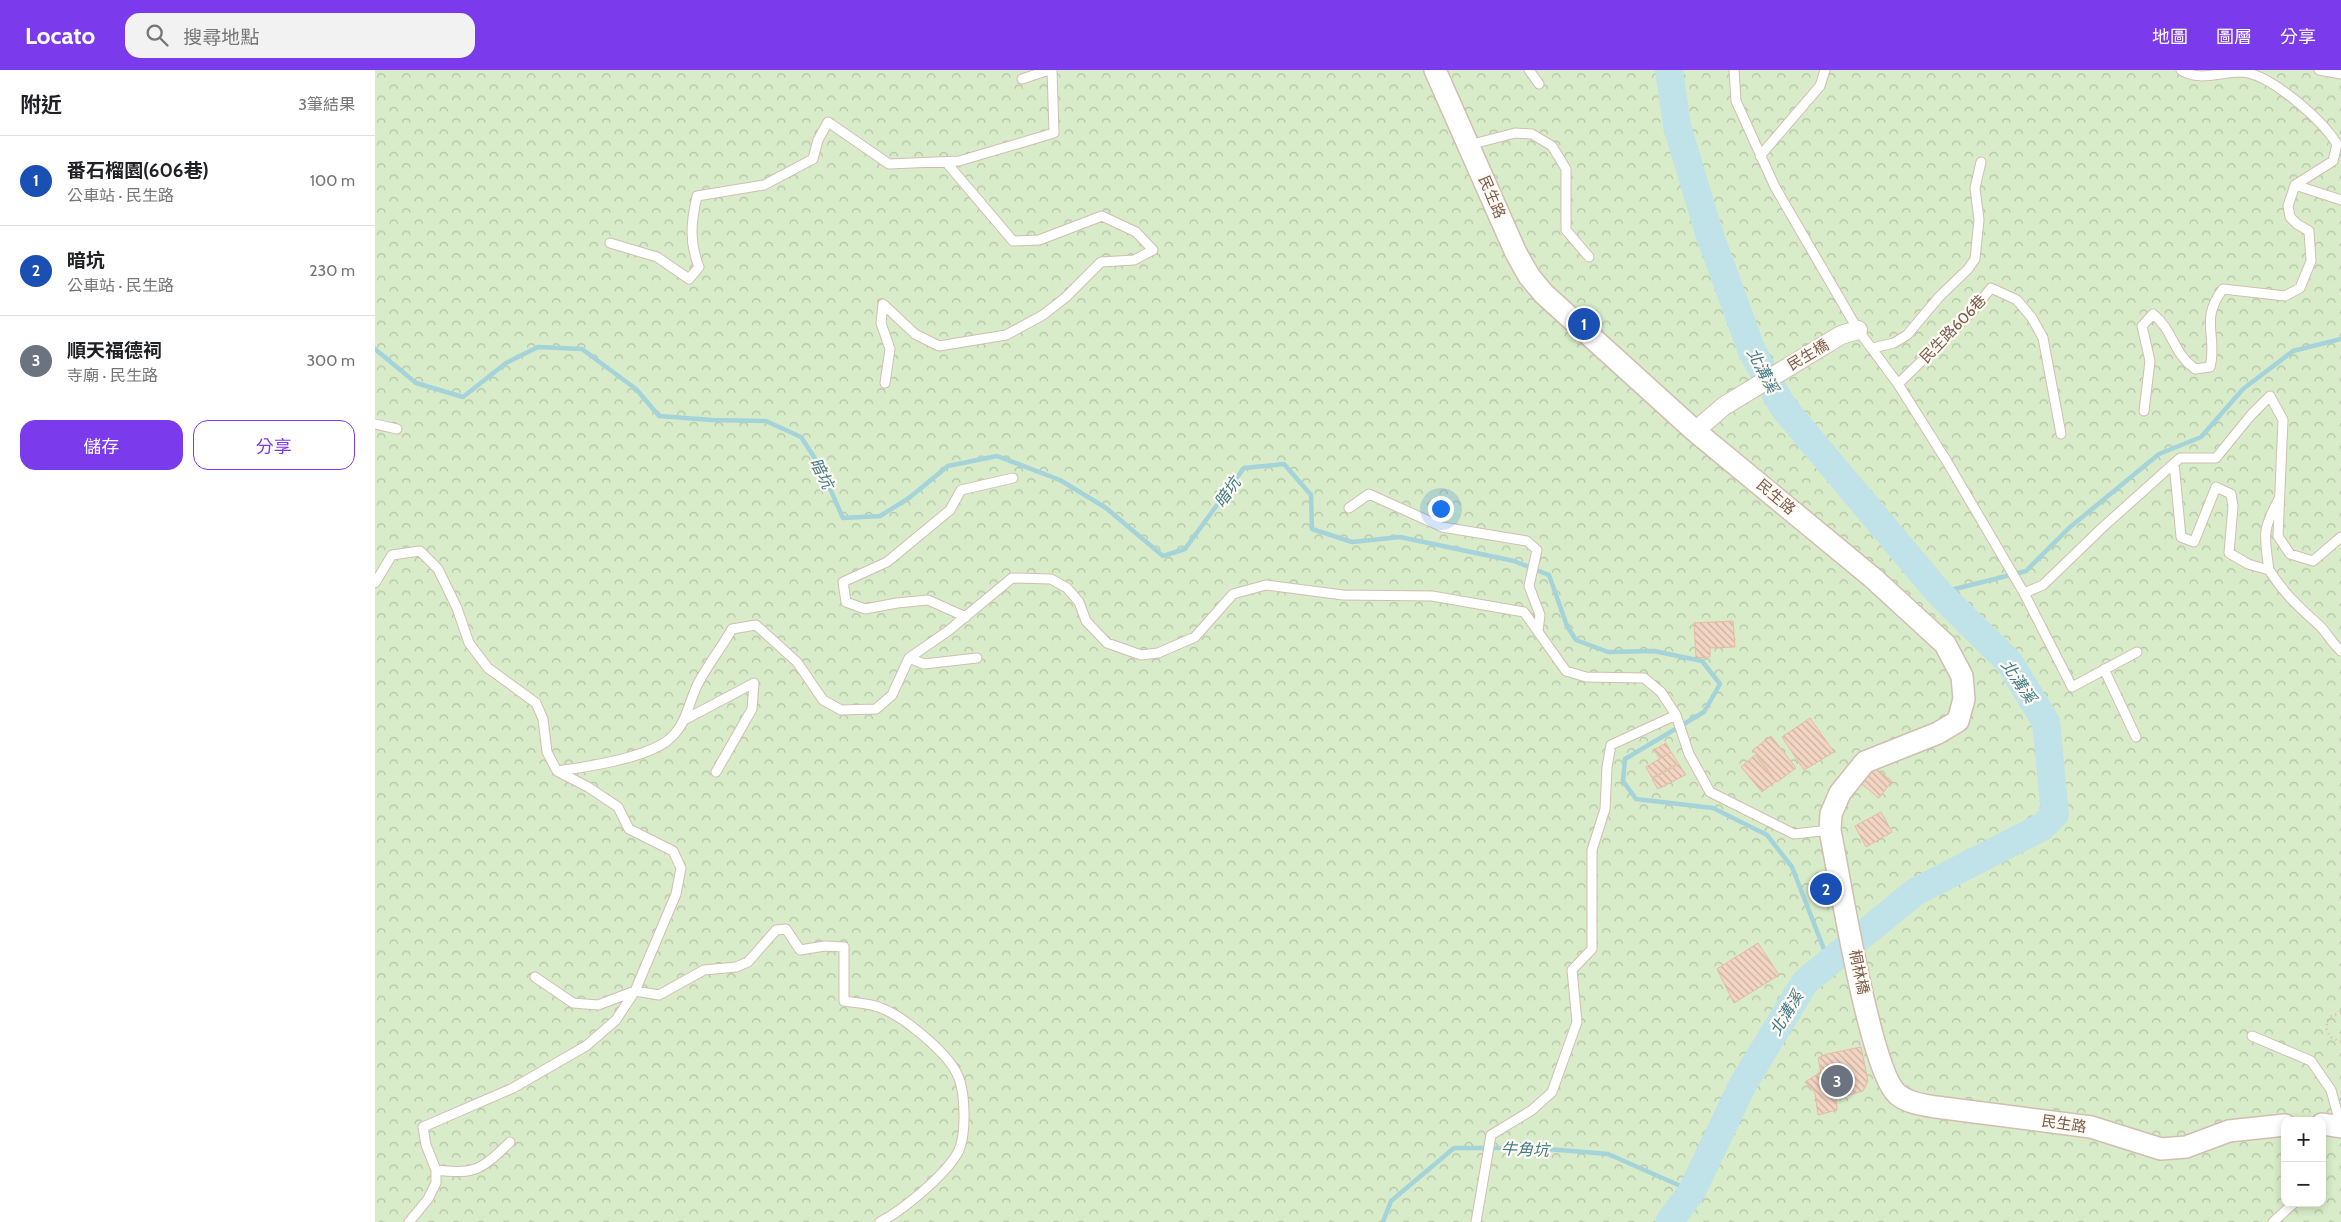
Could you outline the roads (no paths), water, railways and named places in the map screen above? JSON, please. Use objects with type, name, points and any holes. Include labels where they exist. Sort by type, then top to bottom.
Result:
[{"type":"street","name":"民生路","points":[[1435,70],[1516,253],[1529,276],[1544,294],[1695,431],[1873,578],[1945,644],[1962,676],[1964,699],[1958,721],[1938,733],[1865,762],[1840,793],[1831,814],[1830,830],[1844,901]]},
{"type":"street","name":"民生橋","points":[[1695,431],[1724,406],[1841,335],[1859,330]]},
{"type":"street","name":"桐林橋","points":[[1844,901],[1874,1043]]},
{"type":"street","name":"民生路","points":[[1874,1043],[1887,1080],[1897,1093],[1913,1103],[2091,1127],[2161,1149],[2185,1147],[2229,1131],[2281,1125]]},
{"type":"street","points":[[2326,1125],[2341,1127]]},
{"type":"lane","points":[[1022,79],[1049,70]]},
{"type":"lane","points":[[610,243],[657,257],[689,279],[699,267],[692,250],[691,223],[697,196],[764,185],[813,159],[818,140],[828,122],[889,164],[959,161],[1054,133],[1053,70]]},
{"type":"lane","points":[[1529,70],[1539,84]]},
{"type":"lane","points":[[1734,70],[1736,102],[1775,187],[1859,330],[1898,384],[1946,460],[2025,593],[2072,687],[2137,652]]},
{"type":"lane","points":[[1760,156],[1820,86],[1825,70]]},
{"type":"lane","points":[[2144,411],[2150,362],[2142,326],[2153,314],[2165,324],[2184,361],[2195,369],[2210,367],[2213,355],[2210,338],[2210,320],[2214,301],[2223,289],[2285,296],[2300,288],[2309,267],[2309,231],[2290,217],[2288,206],[2295,185],[2333,161],[2337,144],[2322,124],[2298,102],[2257,74],[2241,72],[2190,76],[2181,70]]},
{"type":"lane","points":[[2319,70],[2341,74]]},
{"type":"lane","points":[[1469,145],[1515,133],[1532,134],[1552,146],[1566,170],[1566,230],[1589,257]]},
{"type":"lane","points":[[885,383],[889,349],[881,323],[883,304],[915,334],[939,346],[1006,335],[1043,315],[1066,297],[1101,262],[1134,260],[1153,250],[1136,232],[1102,216],[1039,240],[1013,241],[946,162]]},
{"type":"lane","points":[[1873,348],[1894,343],[1907,335],[1939,297],[1972,264],[1975,258],[1979,220],[1975,188],[1981,162]]},
{"type":"lane","points":[[2295,185],[2341,200]]},
{"type":"lane","name":"民生路606巷","points":[[1898,384],[1971,313],[1991,288],[2017,300],[2032,318],[2043,338],[2061,434]]},
{"type":"lane","points":[[2025,593],[2043,585],[2180,458],[2216,458],[2251,415],[2270,396],[2283,420],[2278,536],[2291,554],[2313,561],[2341,537]]},
{"type":"lane","points":[[375,424],[397,429]]},
{"type":"lane","points":[[2174,463],[2181,537],[2194,542],[2217,487],[2231,494],[2233,506],[2229,553],[2248,564],[2269,570]]},
{"type":"lane","points":[[966,617],[928,600],[865,609],[846,602],[843,582],[887,562],[950,510],[961,490],[1013,478]]},
{"type":"lane","points":[[1349,508],[1369,494],[1441,527],[1527,541],[1537,550],[1529,586],[1540,616],[1538,632]]},
{"type":"lane","points":[[2280,496],[2266,522],[2265,538],[2269,570],[2282,591],[2322,629],[2341,651]]},
{"type":"lane","points":[[375,583],[392,554],[420,551],[438,569],[457,608],[469,642],[488,668],[536,703],[543,719],[547,752],[557,771],[588,787],[618,807],[629,829],[673,851],[681,868],[676,894],[664,925],[635,991],[617,1020],[586,1046],[513,1088],[423,1127],[426,1145],[436,1170],[436,1183],[427,1199],[409,1222]]},
{"type":"lane","points":[[686,719],[696,687],[733,630],[756,624],[797,662],[823,700],[841,710],[876,709],[892,695],[909,658],[966,617],[1013,578],[1051,579],[1067,588],[1079,602],[1086,622],[1107,644],[1141,655],[1158,653],[1195,637],[1233,594],[1266,585],[1343,595],[1432,596],[1523,612],[1566,671],[1586,677],[1644,678],[1661,692],[1676,715],[1689,754],[1710,792],[1794,834],[1830,830]]},
{"type":"lane","points":[[909,658],[924,664],[977,658]]},
{"type":"lane","points":[[2104,670],[2135,737]]},
{"type":"lane","points":[[557,771],[598,765],[651,749],[667,740],[686,719],[754,683],[752,709],[716,772]]},
{"type":"lane","points":[[1476,1222],[1491,1135],[1532,1110],[1552,1092],[1577,1022],[1571,970],[1592,949],[1593,850],[1605,809],[1607,767],[1611,745],[1676,715]]},
{"type":"lane","points":[[535,977],[573,1003],[598,1005],[635,991],[659,995],[704,970],[736,967],[748,962],[776,930],[787,928],[800,950],[825,946],[844,947],[844,1001],[881,1008],[925,1036],[957,1073],[963,1106],[965,1133],[957,1154],[929,1184],[895,1214],[880,1222]]},
{"type":"lane","points":[[2252,1036],[2311,1061],[2331,1090],[2341,1127]]},
{"type":"lane","points":[[436,1170],[461,1173],[486,1166],[510,1142]]},
{"type":"lane","points":[[2273,1222],[2290,1207]]},
{"type":"waterway","name":"北溝溪","points":[[1669,70],[1677,126],[1710,236],[1752,351],[1783,407],[1939,593],[2009,662],[2046,722],[2055,814],[2042,827],[1915,892],[1805,982],[1743,1084],[1692,1191],[1669,1222]]},
{"type":"waterway","points":[[1939,593],[2026,571],[2069,528],[2159,454],[2201,437],[2243,389],[2293,351],[2341,339]]},
{"type":"waterway","name":"暗坑","points":[[375,349],[416,383],[463,397],[506,363],[538,347],[582,349],[636,389],[659,416],[712,420],[766,421],[801,437],[820,466],[843,518],[880,516],[909,498],[948,466],[997,456],[1060,480],[1106,508],[1163,556],[1185,549],[1244,468],[1284,464],[1311,495],[1312,529],[1352,542],[1400,537],[1514,561],[1549,575],[1567,626],[1576,640],[1608,652],[1654,651],[1702,661],[1720,684],[1704,712],[1625,759],[1623,781],[1636,799],[1713,808],[1767,835],[1792,867],[1829,962]]},
{"type":"waterway","name":"牛角坑","points":[[1383,1222],[1391,1201],[1454,1148],[1535,1148],[1608,1154],[1692,1191]]},
{"type":"place","name":"番石榴園(606巷)","points":[[1584,324]]},
{"type":"place","name":"暗坑","points":[[1826,889]]},
{"type":"place","name":"順天福德祠","points":[[1837,1081]]}]
